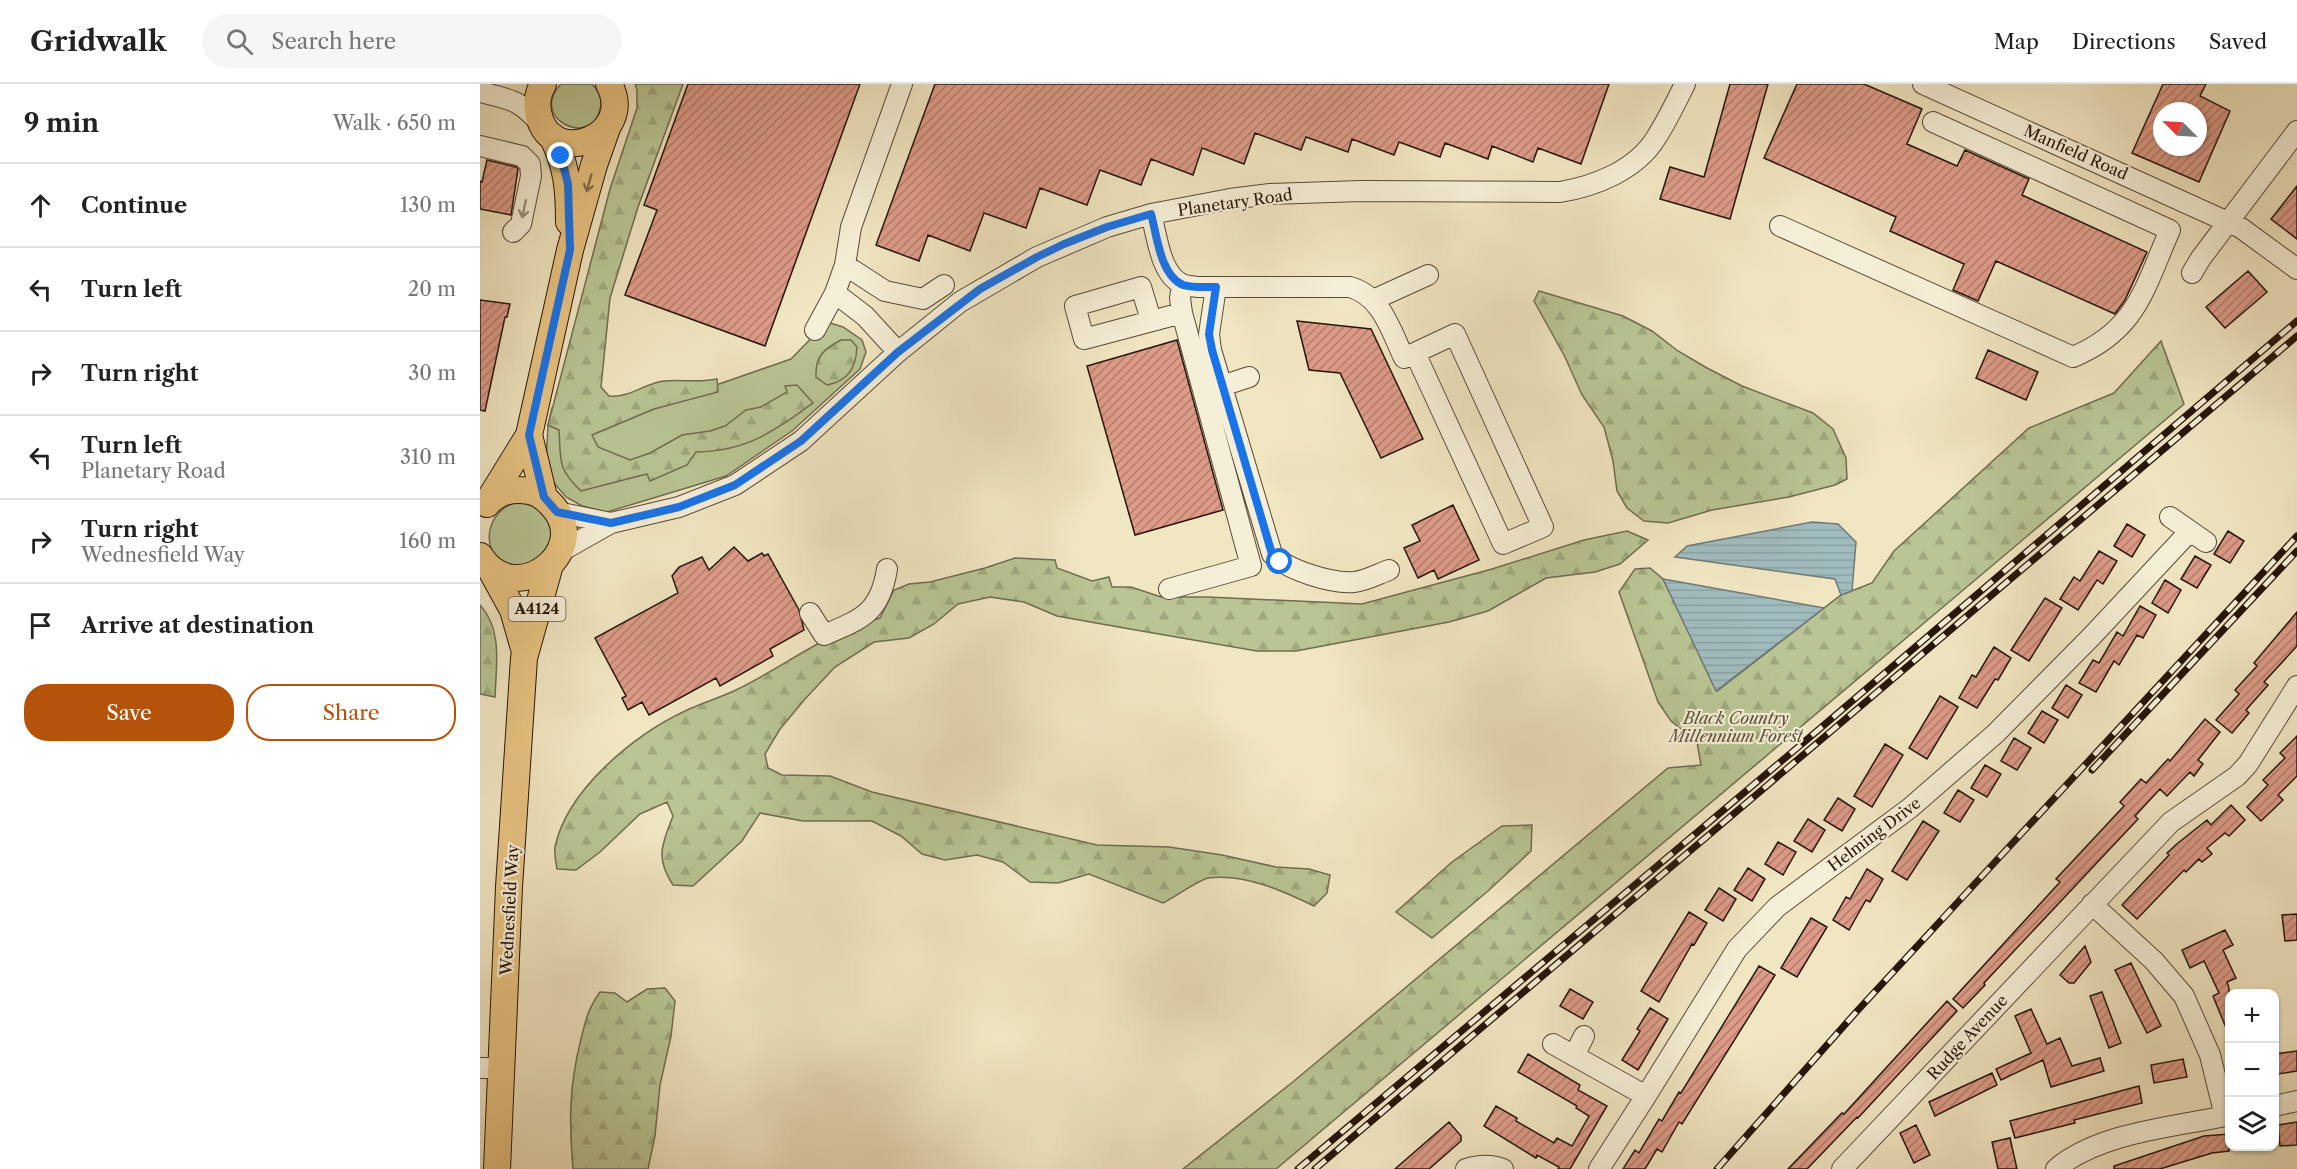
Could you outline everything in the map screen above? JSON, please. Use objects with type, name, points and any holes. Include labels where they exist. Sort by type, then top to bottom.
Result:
[{"type":"main road","points":[[543,84],[537,105],[541,122],[561,156],[568,184],[570,250]]},
{"type":"main road","points":[[484,507],[529,435],[570,250],[594,165],[613,116],[615,104],[609,84]]},
{"type":"main road","points":[[549,133],[563,142],[578,144],[594,139],[608,128]]},
{"type":"main road","points":[[529,435],[551,504]]},
{"type":"main road","points":[[484,507],[502,493],[516,489],[532,492],[551,504]]},
{"type":"main road","name":"Wednesfield Way","points":[[497,1169],[491,1068],[510,875],[525,652],[554,559],[562,542],[562,527],[551,504]]},
{"type":"main road","points":[[483,561],[507,577],[523,578],[537,574],[554,559]]},
{"type":"main road","name":"Wednesfield Way","points":[[483,561],[513,610],[525,652]]},
{"type":"street","points":[[815,330],[835,293],[845,265],[851,227],[902,84]]},
{"type":"street","name":"Planetary Road","points":[[554,559],[611,523],[679,507],[735,485],[801,441],[898,352],[960,302],[1006,273],[1064,244],[1107,227],[1151,214],[1230,199],[1279,194],[1361,191],[1560,192],[1578,189],[1617,173],[1636,160],[1655,140],[1685,84]]},
{"type":"street","name":"Manfield Road","points":[[1923,84],[2204,209],[2227,223],[2241,228],[2297,269]]},
{"type":"street","points":[[480,92],[512,100],[524,106],[549,133]]},
{"type":"street","points":[[1780,226],[2073,357],[2106,340],[2123,325],[2135,308],[2170,231],[1933,122]]},
{"type":"street","points":[[2192,273],[2200,258],[2297,131]]},
{"type":"street","points":[[480,136],[517,145],[531,169],[521,224],[513,232]]},
{"type":"street","points":[[480,146],[526,159]]},
{"type":"street","points":[[2074,186],[2087,157]]},
{"type":"street","points":[[1151,214],[1164,262],[1169,273],[1182,284],[1216,287],[1350,287],[1358,289],[1373,300],[1381,310],[1404,358],[1455,334],[1543,527],[1503,544],[1415,353]]},
{"type":"street","points":[[845,265],[885,291],[906,296],[923,299],[944,285]]},
{"type":"street","points":[[1373,300],[1428,275]]},
{"type":"street","points":[[1168,589],[1251,566],[1182,313],[1180,298],[1182,284]]},
{"type":"street","points":[[1216,287],[1209,334],[1222,386],[1272,554],[1280,562],[1342,583],[1358,582],[1389,570]]},
{"type":"street","points":[[835,293],[865,316],[898,352]]},
{"type":"street","points":[[1151,320],[1182,313]]},
{"type":"street","points":[[1222,386],[1250,377]]},
{"type":"street","name":"Planetary Road","points":[[551,504],[611,523]]},
{"type":"street","name":"Helming Drive","points":[[1599,1169],[1647,1096],[1737,949],[1777,906],[1910,808],[1995,734],[2092,636],[2198,537],[2170,517]]},
{"type":"street","points":[[810,613],[824,635],[857,621],[866,615],[878,601],[883,591],[887,569]]},
{"type":"street","name":"Rudge Avenue","points":[[1842,1169],[2170,822],[2242,770],[2297,686]]},
{"type":"street","points":[[2092,904],[2154,961],[2184,996],[2210,1055],[2225,1109]]},
{"type":"street","points":[[1574,1056],[1584,1036]]},
{"type":"street","points":[[1553,1044],[1647,1096]]},
{"type":"street","points":[[2279,1105],[2297,1101]]},
{"type":"street","points":[[2056,1169],[2092,1147],[2165,1126],[2225,1116]]},
{"type":"street","points":[[1466,1169],[1491,1165],[1503,1169]]},
{"type":"green space","points":[[561,84],[592,84],[600,95],[601,102],[594,121],[585,127],[575,128],[556,117],[552,108],[553,96]]},
{"type":"green space","points":[[635,84],[683,84],[638,207],[610,298],[601,387],[609,396],[617,396],[657,382],[717,379],[718,392],[654,409],[592,435],[598,447],[630,460],[650,453],[682,435],[710,431],[725,426],[746,410],[761,407],[787,392],[785,386],[797,385],[813,403],[759,438],[730,448],[696,452],[687,465],[650,481],[647,474],[581,491],[564,470],[559,430],[548,425],[610,189],[637,108]]},
{"type":"green space","points":[[1539,291],[1623,316],[1652,331],[1678,351],[1742,386],[1813,413],[1833,429],[1846,458],[1847,479],[1835,485],[1789,497],[1712,510],[1668,523],[1644,521],[1627,508],[1617,491],[1613,461],[1604,427],[1582,395],[1565,357],[1534,301]]},
{"type":"green space","points":[[827,322],[843,327],[862,340],[866,352],[860,369],[792,431],[726,476],[607,512],[582,506],[566,497],[554,483],[546,464],[548,425],[552,408],[610,422],[791,359]]},
{"type":"green space","points":[[841,340],[851,340],[857,347],[855,361],[845,377],[827,385],[816,377],[817,364],[825,350]]},
{"type":"green space","name":"Black Country Millennium Forest","points":[[2161,341],[2184,404],[1276,1169],[1183,1169],[1294,1081],[1668,768],[1701,765],[1697,742],[1671,721],[1658,702],[1619,592],[1635,569],[1650,568],[1663,579],[1717,691],[1841,595],[1872,583],[1894,551],[2029,428],[2114,393]]},
{"type":"green space","points":[[522,501],[542,510],[548,520],[553,541],[533,565],[513,566],[502,562],[495,555],[490,545],[489,534],[498,513]]},
{"type":"green space","points":[[1627,531],[1648,540],[1620,564],[1595,572],[1546,578],[1488,611],[1449,622],[1296,651],[1257,651],[1130,629],[1057,616],[1024,602],[990,597],[958,604],[934,624],[909,638],[874,642],[835,667],[780,729],[765,754],[768,768],[782,775],[830,776],[872,792],[1097,845],[1169,847],[1222,855],[1276,867],[1309,869],[1330,875],[1327,893],[1314,906],[1263,884],[1235,878],[1208,878],[1163,903],[1089,874],[1058,883],[1030,882],[1003,862],[977,855],[945,860],[922,854],[901,836],[872,821],[803,821],[760,813],[742,841],[693,886],[673,885],[662,859],[663,843],[673,816],[667,802],[640,814],[600,852],[576,870],[557,869],[555,847],[562,826],[573,805],[605,767],[624,750],[664,722],[683,712],[738,689],[841,632],[880,618],[894,590],[909,584],[930,582],[1015,558],[1055,560],[1057,568],[1092,581],[1109,577],[1112,587],[1131,587],[1161,597],[1362,604],[1492,569],[1584,540]]},
{"type":"green space","points":[[480,605],[487,615],[495,637],[497,661],[495,697],[480,694]]},
{"type":"green space","points":[[1532,825],[1531,851],[1432,938],[1396,912],[1452,862],[1502,826]]},
{"type":"green space","points":[[665,988],[675,1001],[648,1169],[573,1169],[572,1088],[581,1039],[593,1004],[600,992],[615,993],[627,1002],[647,989]]},
{"type":"water","points":[[1812,522],[1838,524],[1856,542],[1852,591],[1841,595],[1835,579],[1675,557],[1687,546]]},
{"type":"water","points":[[1663,579],[1824,608],[1716,691]]},
{"type":"building","points":[[688,84],[860,84],[765,346],[625,295],[657,210],[644,205]]},
{"type":"building","points":[[935,84],[1609,84],[1581,164],[1538,148],[1533,162],[1492,146],[1488,159],[1445,143],[1440,157],[1399,142],[1394,155],[1352,139],[1348,152],[1306,137],[1301,150],[1255,133],[1244,164],[1202,148],[1193,175],[1151,159],[1141,185],[1100,170],[1087,205],[1040,188],[1026,228],[984,213],[970,251],[928,235],[919,261],[876,245]]},
{"type":"building","points":[[1730,84],[1768,84],[1730,219],[1660,199],[1670,167],[1704,177]]},
{"type":"building","points":[[1797,84],[1864,84],[1922,109],[1907,144],[1957,166],[1965,150],[2029,179],[2022,195],[2147,252],[2125,300],[2115,314],[1996,261],[1978,301],[1953,290],[1964,264],[1890,231],[1896,217],[1764,158]]},
{"type":"building","points":[[2163,84],[2206,84],[2200,96],[2230,111],[2199,182],[2132,153],[2153,106],[2153,156],[2207,156],[2207,102],[2155,102]]},
{"type":"building","points":[[487,160],[518,169],[511,215],[480,209],[480,181],[482,182]]},
{"type":"building","points":[[2297,186],[2297,239],[2271,219]]},
{"type":"building","points":[[2248,271],[2267,292],[2225,328],[2206,307]]},
{"type":"building","points":[[480,300],[510,304],[507,317],[505,317],[485,411],[480,410]]},
{"type":"building","points":[[1297,321],[1371,329],[1423,439],[1381,458],[1340,373],[1309,370]]},
{"type":"building","points":[[1177,340],[1223,510],[1135,535],[1087,366]]},
{"type":"building","points":[[1988,350],[2038,372],[2026,400],[1976,378]]},
{"type":"building","points":[[1453,505],[1479,560],[1438,579],[1434,570],[1418,578],[1404,548],[1420,541],[1412,525]]},
{"type":"building","points":[[2127,524],[2145,535],[2132,557],[2114,546]]},
{"type":"building","points":[[2228,531],[2244,541],[2230,563],[2214,554]]},
{"type":"building","points":[[734,547],[748,561],[762,553],[764,556],[768,554],[799,610],[804,630],[770,649],[773,656],[720,686],[716,678],[649,715],[642,702],[628,710],[622,698],[626,696],[595,638],[678,593],[672,576],[679,567],[702,557],[709,570]]},
{"type":"building","points":[[2099,551],[2117,561],[2103,584],[2097,580],[2078,610],[2060,599],[2074,577],[2080,581]]},
{"type":"building","points":[[2195,556],[2211,565],[2197,588],[2181,579]]},
{"type":"building","points":[[2165,580],[2181,590],[2168,613],[2152,603]]},
{"type":"building","points":[[2045,598],[2062,608],[2029,661],[2011,650]]},
{"type":"building","points":[[2140,606],[2156,615],[2143,638],[2137,635],[2119,665],[2114,661],[2096,692],[2079,683],[2093,660],[2099,663],[2117,632],[2123,636]]},
{"type":"building","points":[[2297,612],[2297,646],[2264,682],[2268,685],[2246,710],[2249,713],[2232,733],[2216,720],[2239,694],[2235,690],[2257,666],[2254,663]]},
{"type":"building","points":[[1994,647],[2011,658],[1977,708],[1959,698],[1972,675],[1976,677]]},
{"type":"building","points":[[2066,685],[2082,695],[2068,718],[2052,708]]},
{"type":"building","points":[[1940,696],[1958,707],[1927,759],[1909,748]]},
{"type":"building","points":[[2042,711],[2058,720],[2044,743],[2028,733]]},
{"type":"building","points":[[2205,719],[2220,732],[2198,760],[2203,764],[2194,776],[2190,772],[2167,796],[2160,789],[2135,816],[2138,819],[1963,1008],[1953,999],[2060,882],[2056,879],[2124,806],[2120,802],[2141,779],[2146,783],[2168,759],[2170,761]]},
{"type":"building","points":[[2297,736],[2297,776],[2278,795],[2283,800],[2261,821],[2247,807],[2268,785],[2263,780],[2285,758],[2280,753]]},
{"type":"building","points":[[2014,738],[2031,748],[2017,770],[2001,761]]},
{"type":"building","points":[[1885,744],[1903,755],[1872,807],[1854,796]]},
{"type":"building","points":[[1985,765],[2001,774],[1987,797],[1971,788]]},
{"type":"building","points":[[1958,790],[1974,800],[1960,822],[1944,813]]},
{"type":"building","points":[[1838,798],[1855,809],[1842,831],[1824,820]]},
{"type":"building","points":[[2231,805],[2245,820],[2229,836],[2225,833],[2207,848],[2212,854],[2202,862],[2199,859],[2186,872],[2184,870],[2137,919],[2122,905],[2169,855],[2167,853],[2207,820],[2211,825]]},
{"type":"building","points":[[1808,819],[1825,830],[1812,852],[1794,841]]},
{"type":"building","points":[[1923,821],[1939,831],[1907,880],[1892,871]]},
{"type":"building","points":[[1778,842],[1796,852],[1783,875],[1765,864]]},
{"type":"building","points":[[1748,868],[1765,879],[1752,901],[1734,890]]},
{"type":"building","points":[[1867,869],[1883,879],[1870,902],[1866,900],[1849,930],[1833,920],[1846,897],[1850,899]]},
{"type":"building","points":[[1719,888],[1736,899],[1723,921],[1705,910]]},
{"type":"building","points":[[1689,912],[1707,923],[1694,945],[1692,944],[1659,1002],[1641,991]]},
{"type":"building","points":[[2297,914],[2297,940],[2285,941],[2282,915]]},
{"type":"building","points":[[1811,918],[1827,927],[1797,977],[1781,968]]},
{"type":"building","points":[[2225,930],[2233,945],[2223,950],[2236,978],[2227,982],[2229,989],[2225,989],[2225,1025],[2213,996],[2219,993],[2204,961],[2190,968],[2182,950]]},
{"type":"building","points":[[2085,946],[2091,962],[2074,983],[2069,983],[2060,975]]},
{"type":"building","points":[[2131,963],[2161,1026],[2147,1033],[2115,970]]},
{"type":"building","points":[[1759,966],[1775,975],[1682,1124],[1679,1122],[1662,1152],[1657,1149],[1645,1169],[1623,1169],[1635,1150],[1639,1153],[1659,1119],[1662,1121],[1679,1092],[1681,1093]]},
{"type":"building","points":[[1570,989],[1593,1002],[1583,1019],[1560,1006]]},
{"type":"building","points":[[2102,992],[2121,1043],[2109,1048],[2090,996]]},
{"type":"building","points":[[1947,1001],[1957,1011],[1858,1118],[1807,1169],[1788,1169],[1842,1113],[1844,1114]]},
{"type":"building","points":[[1650,1008],[1668,1019],[1638,1070],[1622,1060],[1640,1031],[1637,1029]]},
{"type":"building","points":[[2031,1009],[2047,1044],[2060,1038],[2072,1066],[2100,1058],[2104,1071],[2051,1087],[2043,1060],[2001,1080],[1996,1069],[2031,1053],[2015,1016]]},
{"type":"building","points":[[2297,1051],[2297,1071],[2279,1074],[2279,1053]]},
{"type":"building","points":[[1528,1054],[1580,1085],[1578,1090],[1607,1106],[1570,1169],[1558,1169],[1559,1167],[1537,1155],[1536,1158],[1484,1126],[1496,1106],[1517,1118],[1516,1121],[1554,1143],[1557,1138],[1572,1146],[1589,1116],[1576,1108],[1577,1106],[1518,1072]]},
{"type":"building","points":[[2183,1059],[2187,1077],[2154,1083],[2151,1065]]},
{"type":"building","points":[[1992,1073],[1997,1085],[1935,1116],[1929,1102]]},
{"type":"building","points":[[2139,1086],[2142,1103],[2015,1138],[2010,1121]]},
{"type":"building","points":[[1449,1122],[1461,1136],[1461,1141],[1436,1163],[1429,1169],[1395,1169]]},
{"type":"building","points":[[2297,1122],[2297,1145],[2280,1146],[2279,1125]]},
{"type":"building","points":[[1916,1125],[1930,1155],[1914,1163],[1900,1133]]},
{"type":"building","points":[[2225,1134],[2225,1151],[2229,1151],[2212,1153],[2160,1169],[2114,1169],[2114,1166],[2204,1136]]},
{"type":"building","points":[[2010,1138],[2017,1169],[1998,1169],[1992,1142]]},
{"type":"railway","points":[[1298,1169],[1810,737],[2297,321]]},
{"type":"railway","points":[[1315,1169],[2297,336]]},
{"type":"railway","points":[[1717,1169],[1858,1010],[2297,536]]},
{"type":"railway","points":[[2092,770],[2297,551]]},
{"type":"route","points":[[561,156],[568,184],[570,250],[529,435],[544,497],[557,512],[611,523],[679,507],[735,485],[801,441],[832,415],[898,352],[960,302],[1006,273],[1064,244],[1107,227],[1151,214],[1169,273],[1182,284],[1216,287],[1209,334],[1212,350],[1272,554],[1280,562]]}]
